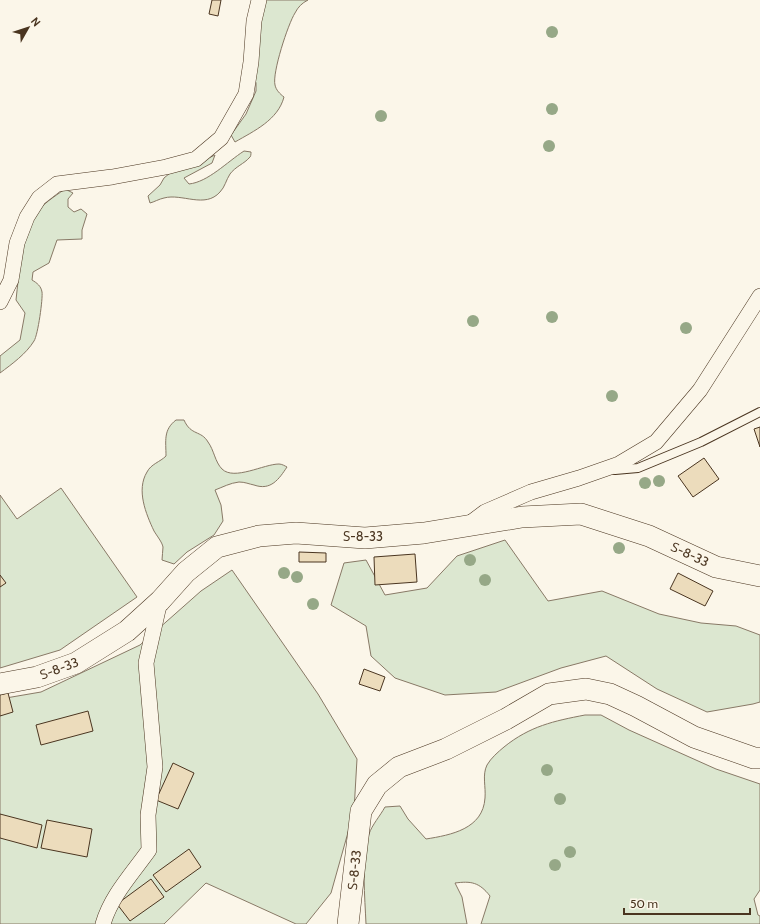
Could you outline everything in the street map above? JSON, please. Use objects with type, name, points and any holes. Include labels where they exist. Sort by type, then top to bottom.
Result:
[{"type":"street","points":[[0,302],[11,280],[17,243],[27,217],[39,198],[57,184],[112,177],[166,167],[196,159],[221,138],[246,94],[251,62],[254,21],[259,0]]},
{"type":"street","points":[[465,527],[485,512],[531,492],[620,464],[656,442],[700,390],[760,296]]},
{"type":"street","name":"Տ-8-33","points":[[0,684],[37,677],[76,663],[127,631],[160,601],[186,572],[217,547],[259,536],[296,533],[365,538],[424,533],[522,518],[581,514],[649,536],[716,567],[760,576]]},
{"type":"street","points":[[103,924],[106,913],[121,888],[149,850],[148,815],[155,767],[146,663],[160,601]]},
{"type":"street","name":"Տ-8-33","points":[[348,924],[360,811],[377,786],[399,767],[446,749],[506,719],[549,694],[586,689],[610,694],[694,737],[754,758],[760,758]]},
{"type":"lane","points":[[598,472],[638,468],[701,442],[760,412]]},
{"type":"green space","points":[[267,0],[308,0],[299,7],[292,19],[278,60],[275,85],[278,92],[284,97],[281,105],[271,118],[264,124],[235,142],[231,135],[246,114],[256,91],[256,83],[251,68],[261,6]]},
{"type":"green space","points":[[244,151],[251,152],[250,157],[232,172],[222,190],[214,197],[193,200],[171,197],[162,198],[150,203],[148,196],[170,173],[185,169],[215,155],[212,163],[184,178],[189,184],[203,180]]},
{"type":"green space","points":[[65,189],[73,193],[68,199],[68,207],[74,212],[81,209],[87,214],[82,230],[82,239],[57,240],[49,263],[33,272],[32,280],[41,288],[42,292],[36,337],[31,346],[23,354],[0,373],[0,356],[20,340],[25,313],[16,300],[21,256],[30,224],[41,207]]},
{"type":"green space","points":[[176,420],[184,420],[193,431],[205,438],[220,466],[227,472],[241,473],[279,464],[287,467],[278,480],[270,485],[260,486],[239,482],[215,490],[221,505],[223,521],[214,535],[187,552],[174,564],[162,560],[163,547],[145,510],[142,486],[149,469],[166,456],[167,432]]},
{"type":"green space","points":[[61,488],[137,597],[60,650],[0,668],[0,495],[17,519]]},
{"type":"green space","points":[[505,540],[548,601],[602,591],[659,614],[701,623],[736,626],[760,635],[760,702],[707,712],[657,689],[606,656],[561,668],[496,692],[445,695],[395,678],[371,656],[366,626],[331,605],[344,563],[366,560],[385,595],[427,588],[457,556]]},
{"type":"green space","points":[[232,570],[318,694],[357,759],[354,811],[331,893],[306,924],[296,924],[206,883],[164,924],[0,924],[0,699],[41,692],[140,645],[201,591]]},
{"type":"green space","points":[[585,715],[601,715],[629,730],[716,769],[760,784],[760,890],[754,899],[758,915],[760,916],[760,924],[481,924],[490,896],[478,885],[466,882],[455,883],[462,897],[467,924],[366,924],[364,878],[365,854],[370,831],[385,807],[400,806],[408,819],[426,839],[464,829],[472,824],[483,808],[485,798],[484,777],[487,765],[497,753],[523,734],[533,729],[553,722]]},
{"type":"building","points":[[212,0],[221,0],[218,16],[209,14]]},
{"type":"building","points":[[760,427],[760,447],[754,429]]},
{"type":"building","points":[[704,458],[719,479],[693,497],[678,476]]},
{"type":"building","points":[[299,552],[326,553],[326,562],[299,562]]},
{"type":"building","points":[[415,554],[417,582],[375,585],[374,557]]},
{"type":"building","points":[[678,573],[713,591],[705,606],[670,589]]},
{"type":"building","points":[[0,575],[6,583],[0,587]]},
{"type":"building","points":[[364,669],[385,677],[380,691],[359,684]]},
{"type":"building","points":[[8,693],[13,712],[0,716],[0,695]]},
{"type":"building","points":[[88,711],[93,731],[41,745],[36,725]]},
{"type":"building","points":[[173,763],[194,773],[178,809],[156,800]]},
{"type":"building","points":[[0,814],[42,825],[37,848],[0,838]]},
{"type":"building","points":[[47,820],[92,829],[87,857],[41,848]]},
{"type":"building","points":[[189,849],[201,867],[166,892],[153,875]]},
{"type":"building","points":[[151,879],[164,897],[130,921],[117,904]]}]
